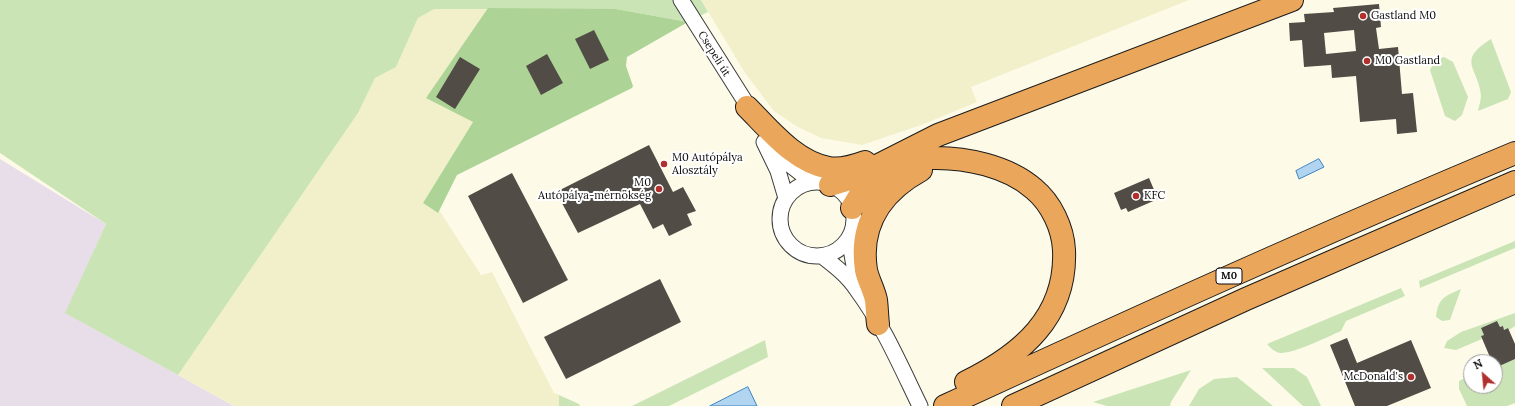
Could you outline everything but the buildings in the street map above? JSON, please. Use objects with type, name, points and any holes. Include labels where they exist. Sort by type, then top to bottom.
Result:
[{"type":"highway","points":[[821,184],[853,178],[938,135],[1292,0]]},
{"type":"highway","points":[[748,107],[799,156],[812,163],[830,168],[850,167],[910,148]]},
{"type":"highway","name":"M0","points":[[946,406],[1221,279],[1515,153]]},
{"type":"highway","points":[[852,208],[865,188],[876,179],[901,167],[931,158],[956,160],[990,165],[1024,180],[1042,197],[1059,226],[1063,242],[1064,264],[1057,300],[1042,326],[1009,356],[983,374],[948,391],[930,406]]},
{"type":"highway","points":[[878,324],[876,299],[866,272],[865,252],[866,235],[874,212],[886,195],[906,178],[927,167],[956,160]]},
{"type":"highway","name":"M0","points":[[1013,406],[1239,302],[1515,182]]},
{"type":"street","name":"Csepeli út","points":[[681,0],[748,107],[790,164],[821,184]]},
{"type":"street","name":"Csepeli út","points":[[748,107],[778,171],[786,198]]},
{"type":"street","points":[[849,238],[837,250],[822,256],[811,256],[800,252],[791,246],[784,237],[780,218],[781,208],[786,198],[802,185],[821,184],[840,190],[847,198],[852,208],[853,224],[849,238],[849,249],[854,266],[878,324]]},
{"type":"street","points":[[822,256],[838,268],[858,290],[878,324],[920,406]]},
{"type":"shaded area","points":[[0,159],[106,224],[66,313],[234,406],[0,406]]},
{"type":"green space","points":[[0,0],[701,0],[708,12],[688,22],[616,9],[434,9],[418,18],[396,67],[375,78],[358,113],[178,375],[65,313],[106,224],[0,153]]},
{"type":"green space","points":[[701,0],[1189,0],[971,87],[977,102],[924,124],[862,145],[821,138],[796,126],[774,111],[745,73]]},
{"type":"green space","points":[[434,8],[488,8],[427,97],[473,122],[423,203],[438,213],[439,210],[481,275],[492,272],[554,393],[559,395],[559,406],[234,406],[178,375],[358,113],[375,78],[396,67],[418,18]]},
{"type":"green space","points":[[488,8],[616,9],[688,22],[627,57],[626,66],[633,86],[632,88],[457,175],[438,213],[423,203],[473,122],[426,98]]},
{"type":"green space","points":[[1491,39],[1511,92],[1508,99],[1478,111],[1481,95],[1472,65],[1472,59],[1474,53]]},
{"type":"green space","points":[[1444,57],[1453,62],[1468,97],[1462,115],[1455,121],[1445,116],[1430,70],[1435,60]]},
{"type":"green space","points":[[1515,241],[1515,248],[1420,288],[1419,281]]},
{"type":"green space","points":[[1401,288],[1405,296],[1346,321],[1341,331],[1310,345],[1286,353],[1280,353],[1273,350],[1267,344]]},
{"type":"green space","points":[[1461,289],[1450,320],[1442,321],[1436,317],[1438,306],[1443,298]]},
{"type":"green space","points":[[1515,313],[1515,326],[1509,330],[1508,328],[1504,330],[1503,326],[1500,327],[1497,321],[1481,328],[1484,335],[1481,336],[1482,339],[1456,350],[1444,348],[1447,341],[1461,332]]},
{"type":"green space","points":[[765,340],[768,357],[669,406],[632,406]]},
{"type":"green space","points":[[1515,359],[1515,403],[1507,406],[1467,406],[1459,389],[1459,381],[1463,379],[1463,394],[1503,394],[1503,364]]},
{"type":"green space","points":[[1262,368],[1294,368],[1307,377],[1321,406],[1303,406]]},
{"type":"green space","points":[[1191,370],[1170,406],[1107,406],[1093,402]]},
{"type":"green space","points":[[1237,377],[1273,406],[1189,406],[1199,389],[1214,379]]},
{"type":"green space","points":[[559,395],[579,404],[580,406],[559,406]]},
{"type":"water","points":[[1319,159],[1324,167],[1299,179],[1296,171]]},
{"type":"water","points":[[748,387],[757,406],[710,406]]},
{"type":"place","name":"Gastland M0","points":[[1363,16]]},
{"type":"place","name":"M0 Gastland","points":[[1367,61]]},
{"type":"place","name":"M0 Autópálya Alosztály","points":[[664,164]]},
{"type":"place","name":"M0 Autópálya-mérnökség","points":[[659,189]]},
{"type":"place","name":"KFC","points":[[1136,196]]},
{"type":"place","name":"McDonald's","points":[[1411,377]]}]
